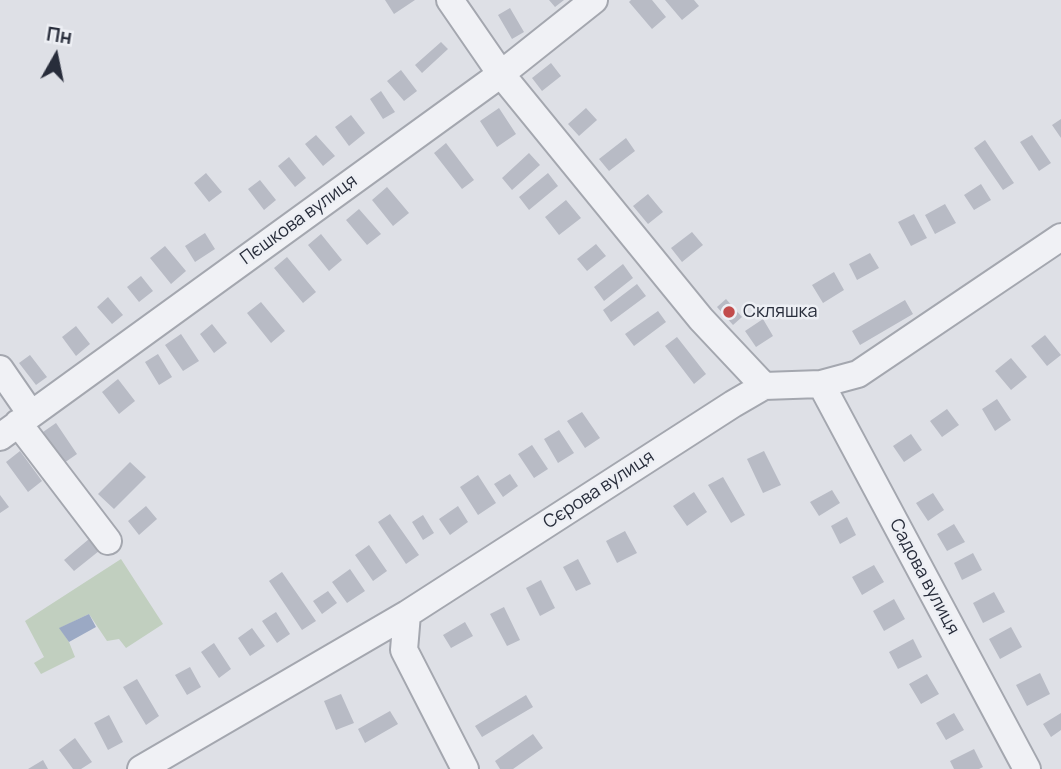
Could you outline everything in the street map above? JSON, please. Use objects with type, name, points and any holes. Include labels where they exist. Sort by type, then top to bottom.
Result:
[{"type":"street","points":[[450,0],[501,74],[701,319],[764,386],[821,384],[858,374],[1061,237]]},
{"type":"street","name":"Пєшкова вулиця","points":[[16,425],[501,74],[594,0]]},
{"type":"street","points":[[0,369],[16,425],[108,541]]},
{"type":"street","name":"Садова вулиця","points":[[821,384],[1027,769]]},
{"type":"street","name":"Сєрова вулиця","points":[[141,769],[407,614],[764,386]]},
{"type":"street","points":[[407,614],[404,650],[465,769]]},
{"type":"green space","points":[[121,559],[163,624],[126,648],[119,639],[107,641],[89,614],[60,628],[75,657],[41,674],[34,663],[44,657],[25,621]]},
{"type":"water","points":[[89,614],[96,627],[69,642],[59,628]]},
{"type":"building","points":[[385,0],[415,0],[394,14]]},
{"type":"building","points":[[549,0],[564,0],[555,7]]},
{"type":"building","points":[[652,0],[666,17],[652,29],[629,2]]},
{"type":"building","points":[[665,0],[694,0],[699,6],[682,20]]},
{"type":"building","points":[[510,8],[524,32],[512,39],[498,15]]},
{"type":"building","points":[[441,42],[448,49],[422,73],[415,65]]},
{"type":"building","points":[[551,63],[561,76],[542,91],[532,78]]},
{"type":"building","points":[[401,70],[417,91],[404,101],[387,81]]},
{"type":"building","points":[[381,91],[395,112],[383,119],[370,99]]},
{"type":"building","points":[[499,108],[516,134],[497,147],[480,121]]},
{"type":"building","points":[[586,108],[597,120],[579,136],[568,124]]},
{"type":"building","points":[[351,115],[365,133],[349,146],[335,127]]},
{"type":"building","points":[[1061,119],[1061,138],[1052,125]]},
{"type":"building","points":[[316,135],[335,156],[323,166],[305,144]]},
{"type":"building","points":[[1032,135],[1051,163],[1039,171],[1020,142]]},
{"type":"building","points":[[626,138],[635,151],[609,171],[599,159]]},
{"type":"building","points":[[985,140],[1014,183],[1003,190],[974,148]]},
{"type":"building","points":[[446,143],[474,180],[462,189],[434,153]]},
{"type":"building","points":[[529,153],[540,165],[512,190],[502,178]]},
{"type":"building","points":[[289,157],[306,178],[295,187],[278,166]]},
{"type":"building","points":[[206,173],[222,192],[209,202],[194,183]]},
{"type":"building","points":[[548,173],[558,186],[529,210],[519,197]]},
{"type":"building","points":[[260,180],[276,200],[264,210],[248,189]]},
{"type":"building","points":[[981,184],[991,200],[974,210],[964,195]]},
{"type":"building","points":[[387,187],[409,213],[393,226],[372,200]]},
{"type":"building","points":[[648,194],[663,212],[648,224],[633,206]]},
{"type":"building","points":[[566,200],[581,218],[559,235],[545,217]]},
{"type":"building","points":[[945,204],[956,223],[935,234],[925,215]]},
{"type":"building","points":[[359,209],[381,234],[367,245],[346,220]]},
{"type":"building","points":[[914,214],[927,238],[911,246],[898,222]]},
{"type":"building","points":[[692,232],[703,245],[682,262],[671,248]]},
{"type":"building","points":[[205,233],[215,249],[195,262],[185,246]]},
{"type":"building","points":[[321,234],[342,260],[329,271],[308,245]]},
{"type":"building","points":[[596,244],[606,256],[587,271],[577,259]]},
{"type":"building","points":[[165,246],[186,271],[171,284],[150,258]]},
{"type":"building","points":[[870,253],[879,268],[857,280],[849,264]]},
{"type":"building","points":[[287,257],[316,292],[303,303],[274,268]]},
{"type":"building","points":[[623,264],[633,278],[604,301],[594,287]]},
{"type":"building","points":[[834,272],[844,290],[823,303],[812,285]]},
{"type":"building","points":[[141,276],[153,291],[139,302],[127,287]]},
{"type":"building","points":[[637,284],[646,296],[611,322],[603,310]]},
{"type":"building","points":[[108,297],[123,315],[112,324],[97,307]]},
{"type":"building","points":[[726,299],[742,317],[733,325],[717,307]]},
{"type":"building","points":[[905,300],[913,314],[860,345],[852,331]]},
{"type":"building","points":[[261,302],[285,331],[271,343],[247,313]]},
{"type":"building","points":[[658,311],[666,322],[634,346],[625,334]]},
{"type":"building","points":[[763,319],[773,336],[756,347],[745,331]]},
{"type":"building","points":[[212,324],[227,343],[214,353],[200,334]]},
{"type":"building","points":[[76,326],[90,344],[76,356],[62,337]]},
{"type":"building","points":[[181,334],[199,361],[183,371],[165,345]]},
{"type":"building","points":[[1045,335],[1061,355],[1047,366],[1031,346]]},
{"type":"building","points":[[677,337],[706,374],[694,384],[665,346]]},
{"type":"building","points":[[158,354],[172,377],[159,385],[145,362]]},
{"type":"building","points":[[30,355],[47,377],[36,385],[19,363]]},
{"type":"building","points":[[1011,358],[1027,377],[1011,390],[995,371]]},
{"type":"building","points":[[118,379],[135,401],[119,414],[102,392]]},
{"type":"building","points":[[997,399],[1011,420],[995,431],[982,409]]},
{"type":"building","points":[[947,409],[959,425],[942,437],[930,421]]},
{"type":"building","points":[[582,412],[600,438],[585,448],[567,421]]},
{"type":"building","points":[[56,423],[77,454],[64,463],[43,432]]},
{"type":"building","points":[[559,430],[574,453],[558,463],[544,439]]},
{"type":"building","points":[[911,434],[922,450],[904,462],[893,446]]},
{"type":"building","points":[[532,445],[548,469],[534,478],[518,454]]},
{"type":"building","points":[[20,451],[42,481],[28,492],[6,462]]},
{"type":"building","points":[[764,451],[781,485],[763,493],[747,459]]},
{"type":"building","points":[[130,462],[146,477],[114,509],[98,494]]},
{"type":"building","points":[[510,474],[518,486],[503,497],[494,484]]},
{"type":"building","points":[[478,475],[496,503],[478,515],[460,487]]},
{"type":"building","points":[[723,477],[745,515],[731,523],[708,485]]},
{"type":"building","points":[[832,490],[840,503],[819,516],[810,502]]},
{"type":"building","points":[[694,492],[707,512],[687,526],[673,506]]},
{"type":"building","points":[[933,493],[944,510],[928,521],[916,503]]},
{"type":"building","points":[[0,495],[9,507],[0,513]]},
{"type":"building","points":[[146,506],[157,519],[139,535],[128,521]]},
{"type":"building","points":[[458,506],[468,522],[450,535],[439,519]]},
{"type":"building","points":[[390,514],[419,555],[406,564],[378,522]]},
{"type":"building","points":[[423,515],[434,533],[423,540],[412,522]]},
{"type":"building","points":[[847,517],[856,535],[840,544],[831,526]]},
{"type":"building","points":[[954,524],[965,542],[947,551],[937,534]]},
{"type":"building","points":[[625,531],[637,553],[617,563],[606,541]]},
{"type":"building","points":[[89,539],[99,551],[74,571],[64,560]]},
{"type":"building","points":[[369,545],[387,571],[373,581],[355,555]]},
{"type":"building","points":[[973,553],[982,570],[962,580],[954,563]]},
{"type":"building","points":[[578,559],[591,584],[576,591],[563,567]]},
{"type":"building","points":[[874,565],[884,582],[862,595],[852,577]]},
{"type":"building","points":[[350,569],[365,591],[347,603],[332,582]]},
{"type":"building","points":[[282,572],[316,621],[302,630],[269,581]]},
{"type":"building","points":[[541,580],[555,608],[540,616],[526,588]]},
{"type":"building","points":[[328,591],[337,603],[322,614],[313,601]]},
{"type":"building","points":[[994,592],[1005,612],[983,623],[973,603]]},
{"type":"building","points":[[894,599],[905,619],[884,631],[873,611]]},
{"type":"building","points":[[504,607],[520,640],[507,646],[490,614]]},
{"type":"building","points":[[276,612],[290,634],[277,643],[262,621]]},
{"type":"building","points":[[465,622],[473,636],[451,648],[443,635]]},
{"type":"building","points":[[1011,627],[1022,647],[1000,659],[989,639]]},
{"type":"building","points":[[252,628],[265,646],[250,656],[238,638]]},
{"type":"building","points":[[913,639],[922,657],[898,669],[889,652]]},
{"type":"building","points":[[214,643],[231,669],[219,678],[201,652]]},
{"type":"building","points":[[190,667],[201,687],[187,695],[175,675]]},
{"type":"building","points":[[1040,673],[1050,694],[1027,706],[1016,685]]},
{"type":"building","points":[[927,674],[939,694],[921,704],[909,684]]},
{"type":"building","points":[[137,679],[159,716],[146,725],[123,687]]},
{"type":"building","points":[[341,694],[354,723],[336,730],[324,701]]},
{"type":"building","points":[[526,695],[533,707],[482,737],[475,726]]},
{"type":"building","points":[[390,711],[398,724],[365,743],[358,729]]},
{"type":"building","points":[[954,713],[964,730],[946,740],[936,723]]},
{"type":"building","points":[[1061,713],[1061,730],[1051,737],[1043,724]]},
{"type":"building","points":[[109,715],[123,742],[108,750],[94,723]]},
{"type":"building","points":[[533,734],[543,748],[513,769],[500,769],[495,761]]},
{"type":"building","points":[[75,738],[92,762],[81,769],[73,769],[59,750]]},
{"type":"building","points":[[974,749],[983,767],[954,769],[950,761]]},
{"type":"building","points":[[43,760],[48,769],[28,769]]},
{"type":"place","name":"Скляшка","points":[[729,312]]}]
